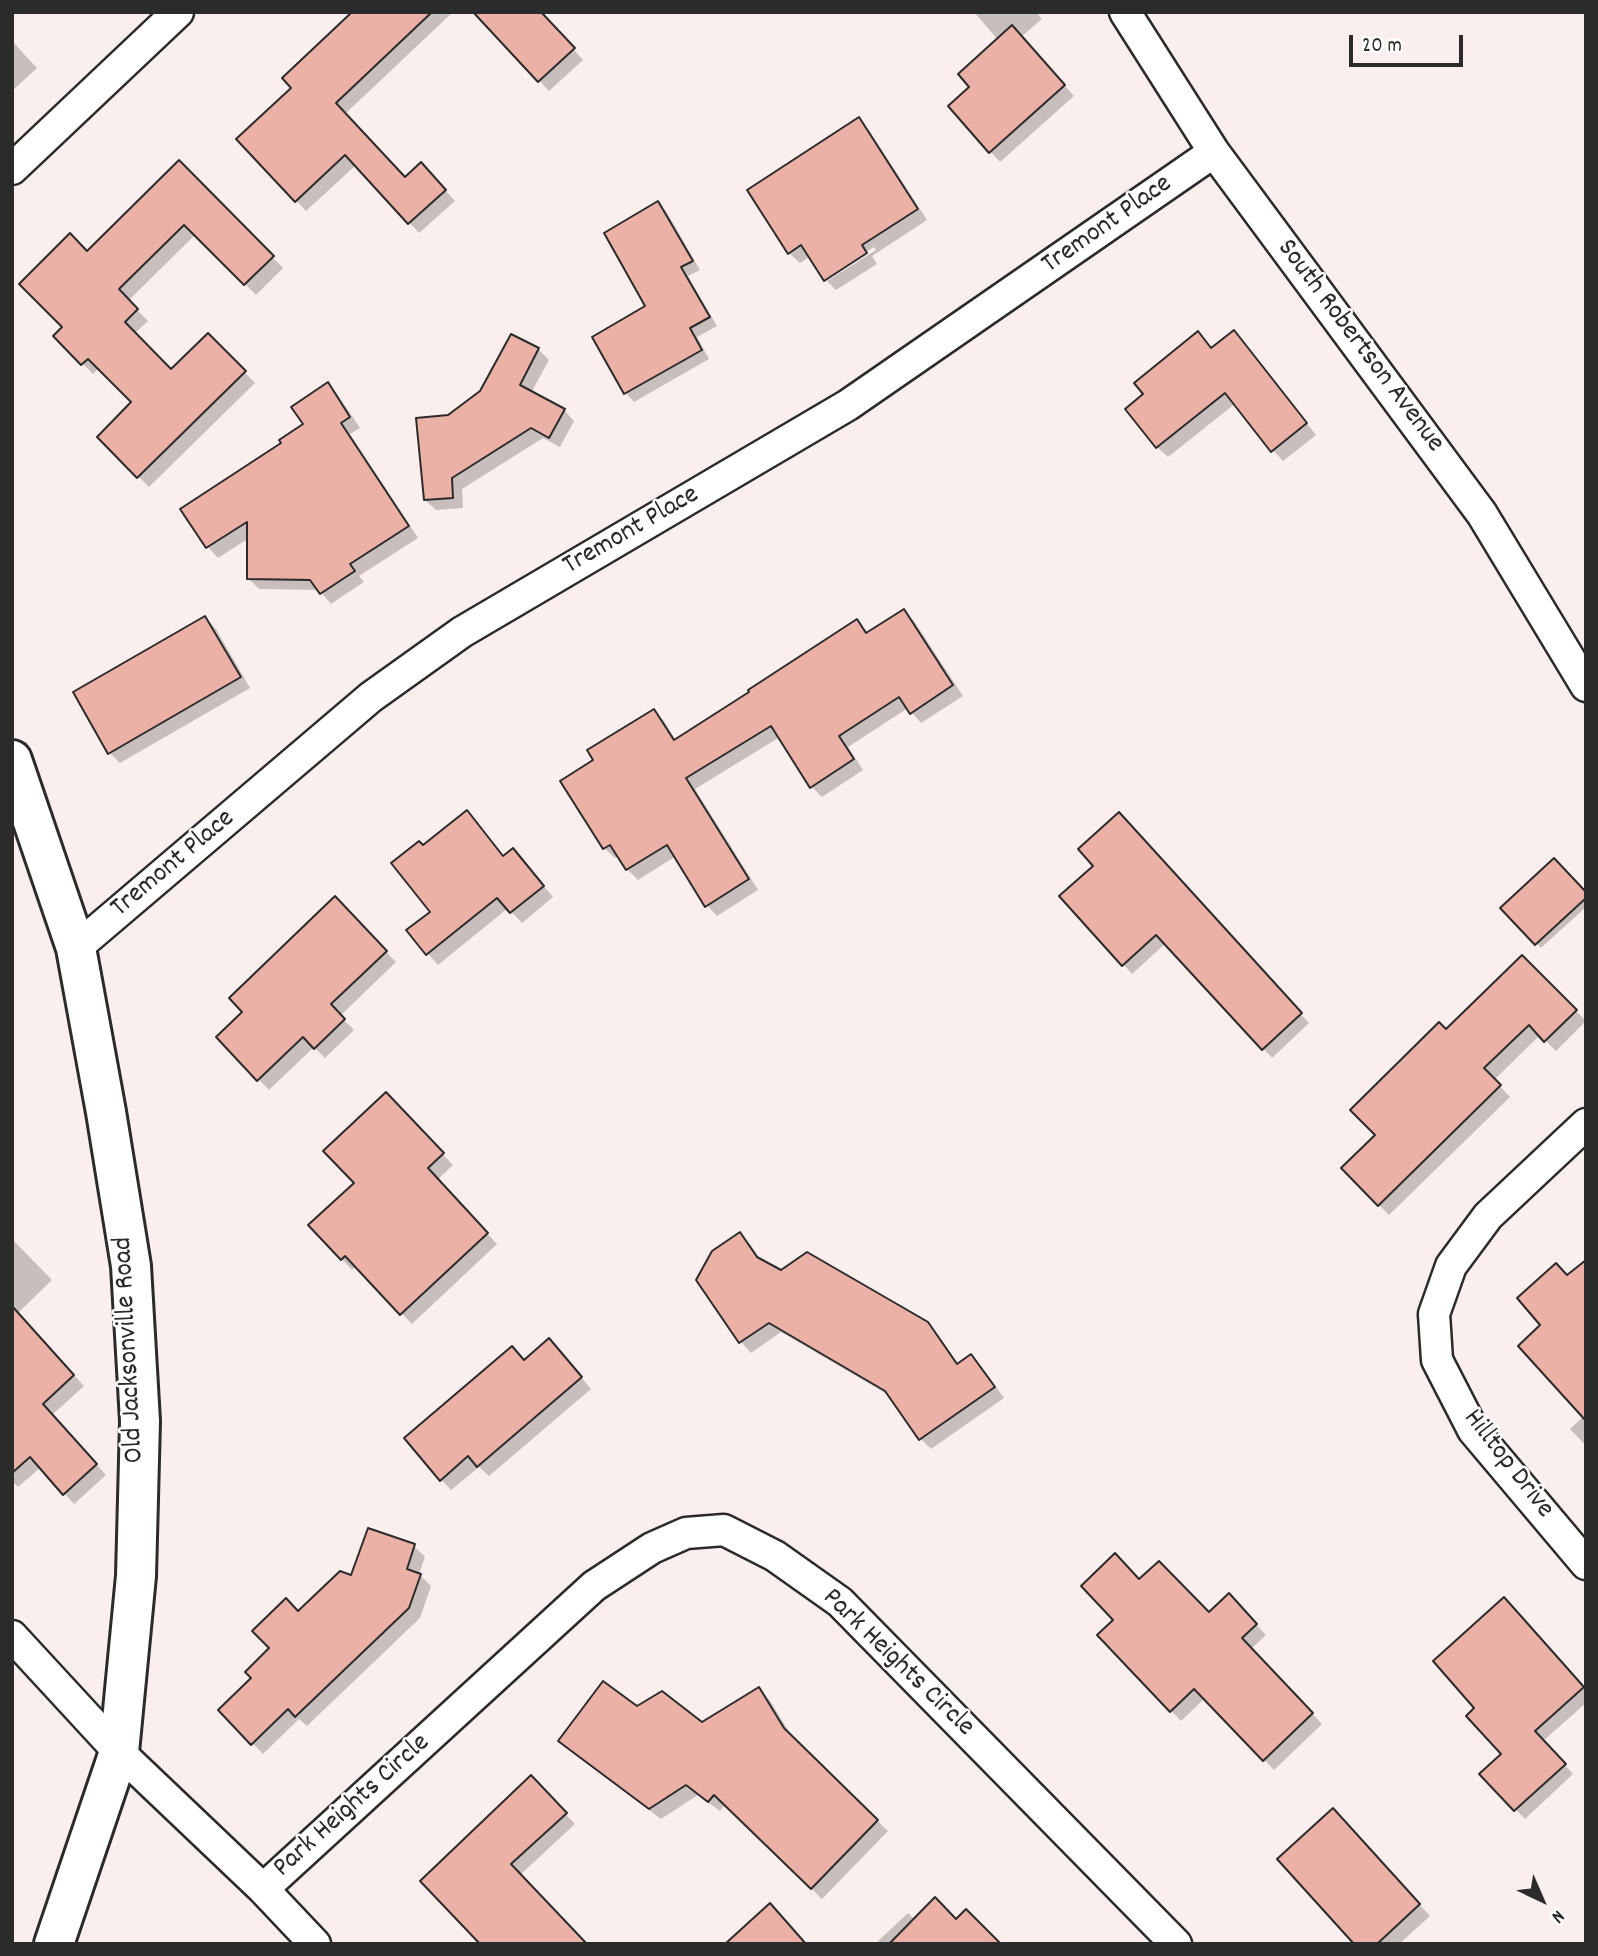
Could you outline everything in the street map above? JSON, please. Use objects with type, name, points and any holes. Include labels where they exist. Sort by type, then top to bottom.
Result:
[{"type":"main road","name":"Old Jacksonville Road","points":[[12,760],[76,948],[131,1266],[140,1421],[136,1576],[119,1752],[54,1944]]},
{"type":"street","points":[[12,169],[178,12]]},
{"type":"street","name":"South Robertson Avenue","points":[[1125,12],[1214,152],[1482,514],[1586,686]]},
{"type":"street","name":"Tremont Place","points":[[76,948],[371,697],[461,632],[848,405],[1214,152]]},
{"type":"street","name":"Hilltop Drive","points":[[1586,1124],[1488,1216],[1451,1266],[1434,1314],[1437,1360],[1473,1430],[1586,1564]]},
{"type":"street","name":"Park Heights Circle","points":[[263,1889],[594,1586],[652,1548],[686,1533],[724,1530],[775,1556],[839,1602],[1176,1944]]},
{"type":"street","points":[[12,1636],[119,1752],[263,1889],[316,1944]]},
{"type":"building","points":[[352,12],[432,12],[336,103],[405,177],[421,162],[446,190],[408,224],[345,155],[295,202],[236,139],[291,88],[282,78]]},
{"type":"building","points":[[473,12],[541,12],[575,48],[538,82]]},
{"type":"building","points":[[1012,25],[1065,85],[989,153],[948,106],[969,87],[958,74]]},
{"type":"building","points":[[859,117],[918,209],[862,245],[867,253],[824,281],[801,245],[788,254],[747,190]]},
{"type":"building","points":[[179,160],[274,256],[244,285],[184,225],[119,289],[138,309],[125,322],[171,369],[208,333],[246,371],[137,478],[97,437],[131,402],[88,359],[81,365],[53,336],[62,327],[19,284],[70,233],[87,251]]},
{"type":"building","points":[[658,201],[693,261],[681,267],[710,317],[690,328],[702,350],[624,394],[592,337],[645,306],[604,233]]},
{"type":"building","points":[[1234,330],[1307,423],[1271,452],[1225,393],[1156,448],[1125,409],[1143,394],[1134,383],[1198,331],[1211,348]]},
{"type":"building","points":[[511,334],[539,348],[520,385],[565,409],[549,438],[531,428],[452,478],[453,498],[424,500],[416,418],[448,415],[480,391]]},
{"type":"building","points":[[328,382],[350,417],[341,423],[409,526],[350,564],[355,571],[320,594],[310,580],[247,579],[247,522],[206,548],[180,509],[281,443],[279,440],[303,424],[291,407]]},
{"type":"building","points":[[904,609],[953,685],[910,714],[899,697],[839,736],[854,759],[810,788],[771,726],[686,778],[749,879],[705,907],[667,845],[626,870],[610,845],[603,849],[560,781],[593,760],[587,750],[654,709],[674,740],[857,619],[866,633]]},
{"type":"building","points":[[205,616],[241,677],[108,754],[73,692]]},
{"type":"building","points":[[467,810],[503,856],[513,848],[544,886],[510,913],[497,898],[426,955],[406,930],[430,912],[391,863],[419,841],[423,845]]},
{"type":"building","points":[[1119,812],[1302,1013],[1262,1050],[1156,935],[1122,966],[1059,896],[1093,866],[1078,849]]},
{"type":"building","points":[[1554,858],[1586,892],[1586,898],[1535,945],[1500,908]]},
{"type":"building","points":[[335,896],[387,951],[331,1004],[345,1019],[314,1049],[303,1037],[257,1081],[216,1037],[242,1012],[229,998]]},
{"type":"building","points":[[1522,955],[1577,1010],[1544,1042],[1529,1025],[1484,1068],[1501,1085],[1378,1206],[1341,1168],[1375,1135],[1350,1110],[1439,1022],[1446,1029]]},
{"type":"building","points":[[386,1092],[444,1153],[428,1168],[488,1233],[400,1315],[345,1256],[341,1260],[308,1225],[354,1183],[323,1151]]},
{"type":"building","points":[[740,1232],[757,1257],[781,1270],[807,1252],[928,1322],[957,1364],[971,1354],[995,1387],[919,1440],[885,1391],[769,1323],[739,1343],[696,1280],[712,1251]]},
{"type":"building","points":[[1586,1260],[1586,1421],[1518,1346],[1540,1325],[1517,1298],[1556,1263],[1567,1275]]},
{"type":"building","points":[[12,1306],[74,1375],[43,1404],[97,1464],[63,1495],[30,1457],[12,1473]]},
{"type":"building","points":[[549,1338],[582,1377],[477,1467],[468,1456],[440,1481],[404,1438],[512,1346],[524,1360]]},
{"type":"building","points":[[368,1528],[415,1544],[407,1569],[421,1574],[409,1608],[295,1717],[288,1709],[251,1745],[218,1710],[251,1678],[245,1672],[269,1648],[252,1631],[286,1598],[298,1611],[340,1571],[351,1575]]},
{"type":"building","points":[[1115,1553],[1139,1579],[1159,1561],[1209,1612],[1229,1593],[1257,1624],[1242,1638],[1313,1713],[1263,1761],[1194,1689],[1170,1712],[1097,1635],[1113,1620],[1081,1586]]},
{"type":"building","points":[[1504,1597],[1584,1687],[1535,1731],[1566,1764],[1514,1811],[1479,1774],[1501,1754],[1466,1716],[1474,1708],[1433,1661]]},
{"type":"building","points":[[603,1681],[637,1706],[662,1691],[702,1722],[759,1687],[784,1728],[878,1820],[811,1889],[714,1795],[708,1802],[686,1785],[649,1809],[558,1741]]},
{"type":"building","points":[[531,1775],[567,1813],[511,1864],[587,1944],[480,1944],[420,1881]]},
{"type":"building","points":[[1333,1808],[1420,1904],[1377,1944],[1354,1944],[1277,1859]]},
{"type":"building","points":[[935,1897],[956,1919],[966,1909],[1001,1944],[889,1944]]},
{"type":"building","points":[[770,1903],[806,1944],[725,1944]]}]
